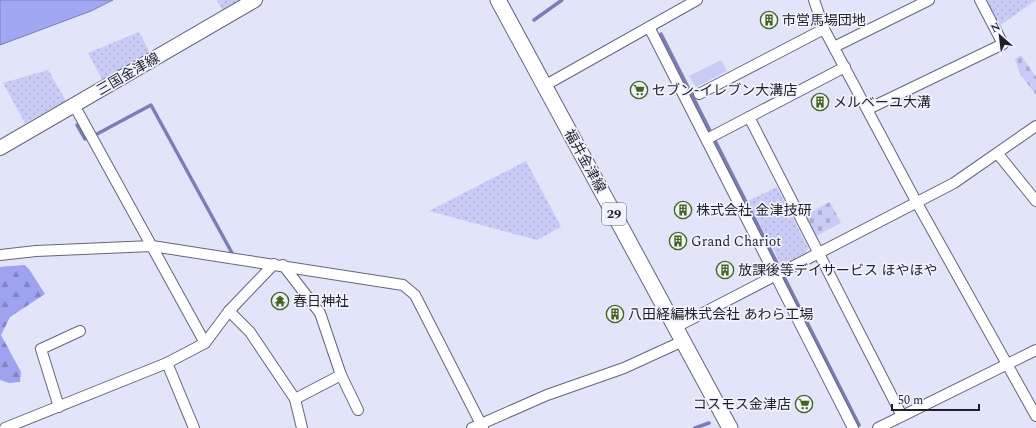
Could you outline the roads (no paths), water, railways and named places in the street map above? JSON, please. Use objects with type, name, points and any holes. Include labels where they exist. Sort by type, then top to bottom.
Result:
[{"type":"main road","name":"三国金津線","points":[[0,148],[255,0]]},
{"type":"main road","name":"福井金津線","points":[[498,0],[730,428]]},
{"type":"street","points":[[544,86],[697,0]]},
{"type":"street","points":[[814,0],[824,29],[917,203],[1036,416]]},
{"type":"street","points":[[834,46],[928,0]]},
{"type":"street","points":[[868,109],[1003,44],[980,0]]},
{"type":"street","points":[[650,27],[853,428]]},
{"type":"street","points":[[699,94],[824,29]]},
{"type":"street","points":[[707,139],[845,67]]},
{"type":"street","points":[[74,105],[206,343]]},
{"type":"street","points":[[749,117],[820,253],[902,416]]},
{"type":"street","points":[[676,327],[917,203],[998,154],[1036,126]]},
{"type":"street","points":[[998,154],[1036,201]]},
{"type":"street","points":[[0,255],[36,251],[152,246],[403,285],[416,295],[478,427],[547,395],[624,368],[683,341]]},
{"type":"street","points":[[6,428],[167,363],[206,343],[229,311],[278,265]]},
{"type":"street","points":[[278,265],[320,313],[342,375],[358,410]]},
{"type":"street","points":[[229,311],[250,332],[295,399],[302,428]]},
{"type":"street","points":[[59,407],[41,348],[80,331]]},
{"type":"street","points":[[878,428],[1036,350]]},
{"type":"street","points":[[167,363],[194,428]]},
{"type":"street","points":[[295,399],[342,375]]},
{"type":"waterway","points":[[534,20],[562,0]]},
{"type":"waterway","points":[[661,34],[859,425]]},
{"type":"waterway","points":[[97,134],[151,105],[232,253]]},
{"type":"waterway","points":[[77,125],[85,139]]},
{"type":"waterway","points":[[695,428],[709,423]]},
{"type":"place","name":"市営馬場団地","points":[[769,20]]},
{"type":"place","name":"セブン-イレブン大溝店","points":[[639,90]]},
{"type":"place","name":"メルベーユ大溝","points":[[820,102]]},
{"type":"place","name":"株式会社 金津技研","points":[[683,210]]},
{"type":"place","name":"Grand Chariot","points":[[678,241]]},
{"type":"place","name":"放課後等デイサービス ほやほや","points":[[725,270]]},
{"type":"place","name":"春日神社","points":[[280,301]]},
{"type":"place","name":"八田経編株式会社 あわら工場","points":[[615,314]]},
{"type":"place","name":"コスモス金津店","points":[[804,404]]}]
